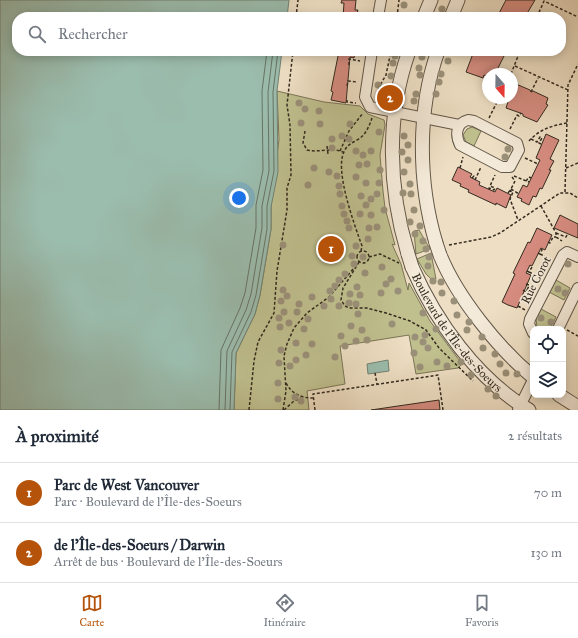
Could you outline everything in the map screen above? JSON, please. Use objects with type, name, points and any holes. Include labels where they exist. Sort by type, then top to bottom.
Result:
[{"type":"street","points":[[379,12],[381,0]]},
{"type":"street","points":[[426,12],[431,0]]},
{"type":"street","points":[[453,12],[458,0]]},
{"type":"street","points":[[371,56],[366,100],[370,107],[459,125],[465,121],[474,121],[515,141],[520,148],[512,164],[508,168],[502,167],[463,148],[458,140],[459,125]]},
{"type":"street","name":"Boulevard de l'Île-des-Soeurs","points":[[407,56],[403,69],[395,112],[392,146],[394,187],[401,230],[412,267],[428,300],[456,341],[480,369],[523,408]]},
{"type":"street","name":"Boulevard de l'Île-des-Soeurs","points":[[436,56],[432,69],[424,117],[423,152],[426,196],[438,249],[454,284],[488,330],[505,350],[530,375]]},
{"type":"street","name":"Rue Corot","points":[[530,326],[530,319],[562,255],[567,252],[578,257]]},
{"type":"street","points":[[562,326],[578,288]]},
{"type":"street","points":[[523,408],[530,387]]},
{"type":"street","points":[[563,398],[578,406]]},
{"type":"path","points":[[297,12],[298,0]]},
{"type":"path","points":[[398,12],[399,0]]},
{"type":"path","points":[[539,12],[544,1],[578,17]]},
{"type":"path","points":[[249,410],[254,361],[258,342],[274,313],[279,257],[287,210],[287,188],[291,175],[290,125],[287,105],[292,56]]},
{"type":"path","points":[[376,102],[379,87],[386,75],[390,56]]},
{"type":"path","points":[[518,56],[515,66],[568,90]]},
{"type":"path","points":[[349,65],[350,60],[364,62]]},
{"type":"path","points":[[565,192],[568,90],[570,79],[578,64]]},
{"type":"path","points":[[531,92],[538,77]]},
{"type":"path","points":[[347,86],[348,81],[361,82]]},
{"type":"path","points":[[347,100],[347,102],[360,103]]},
{"type":"path","points":[[488,120],[496,104]]},
{"type":"path","points":[[340,151],[349,131],[366,111]]},
{"type":"path","points":[[510,131],[517,115],[519,116],[521,113]]},
{"type":"path","points":[[373,115],[365,134],[343,152],[342,167],[346,199],[362,246],[361,251],[357,255],[359,262],[343,288],[341,300],[345,306],[349,308],[367,308],[386,313],[410,321],[426,330]]},
{"type":"path","points":[[529,141],[547,128],[567,123]]},
{"type":"path","points":[[306,131],[303,143],[305,149],[314,152],[329,149],[343,152]]},
{"type":"path","points":[[531,139],[537,142],[540,137],[542,139],[539,143],[541,144]]},
{"type":"path","points":[[328,146],[328,154]]},
{"type":"path","points":[[460,168],[464,156]]},
{"type":"path","points":[[524,157],[537,164]]},
{"type":"path","points":[[566,168],[578,163]]},
{"type":"path","points":[[472,178],[474,176],[476,179],[482,165]]},
{"type":"path","points":[[489,189],[493,190],[495,188],[490,186],[496,172]]},
{"type":"path","points":[[508,194],[515,181],[513,176],[529,182]]},
{"type":"path","points":[[526,181],[529,177],[531,178]]},
{"type":"path","points":[[511,189],[513,192],[510,200],[518,220],[565,192],[578,198]]},
{"type":"path","points":[[511,189],[519,194]]},
{"type":"path","points":[[541,206],[556,233],[556,237]]},
{"type":"path","points":[[556,233],[562,233],[566,237],[567,235]]},
{"type":"path","points":[[548,242],[550,243],[553,237],[556,237]]},
{"type":"path","points":[[556,237],[562,242]]},
{"type":"path","points":[[540,249],[542,250],[539,254],[551,259]]},
{"type":"path","points":[[359,262],[365,263],[369,259],[366,252],[361,251]]},
{"type":"path","points":[[284,410],[286,391],[284,356],[287,344],[294,328],[307,313],[329,297],[359,262]]},
{"type":"path","points":[[530,266],[532,267],[528,272],[542,278]]},
{"type":"path","points":[[526,284],[529,285],[528,288],[536,291]]},
{"type":"path","points":[[523,290],[526,292],[528,288]]},
{"type":"path","points":[[518,306],[526,311]]},
{"type":"path","points":[[566,331],[578,336]]},
{"type":"path","points":[[375,373],[377,384]]},
{"type":"path","points":[[315,410],[312,394],[438,375],[443,410]]},
{"type":"path","points":[[285,382],[288,387],[301,398]]},
{"type":"path","points":[[284,410],[294,401],[301,398],[313,398]]},
{"type":"green space","points":[[277,91],[324,102],[360,106],[368,114],[384,120],[385,125],[380,155],[385,208],[395,245],[392,244],[401,264],[408,290],[409,283],[430,321],[462,364],[458,368],[416,374],[409,335],[340,346],[345,384],[307,391],[309,410],[234,410],[236,353],[255,314],[260,295],[271,229],[271,207],[279,139]]},
{"type":"green space","points":[[472,127],[481,131],[474,146],[466,142],[463,135],[467,129]]},
{"type":"green space","points":[[419,230],[430,249],[416,254],[414,231]]},
{"type":"green space","points":[[431,253],[436,279],[432,280],[426,274],[417,259]]},
{"type":"green space","points":[[556,280],[570,288],[564,300],[549,292]]},
{"type":"green space","points":[[541,309],[556,317],[552,326],[537,326],[536,318]]},
{"type":"water","points":[[0,0],[289,0],[288,12],[12,12],[12,56],[281,56],[277,91],[278,172],[271,207],[271,229],[260,295],[255,314],[236,353],[234,410],[0,410]]},
{"type":"water","points":[[388,360],[389,371],[368,374],[367,364]]},
{"type":"building","points":[[342,0],[356,0],[355,10],[358,10],[357,12],[343,12],[344,3],[341,3]]},
{"type":"building","points":[[506,0],[535,0],[528,12],[500,12]]},
{"type":"building","points":[[338,56],[354,56],[354,58],[350,57],[346,103],[331,100],[333,92],[331,91]]},
{"type":"building","points":[[472,56],[504,56],[498,68],[482,68],[482,78],[466,72]]},
{"type":"building","points":[[518,85],[530,90],[531,92],[533,91],[548,98],[546,104],[548,105],[537,122],[523,116],[523,114],[506,108],[507,104],[518,104]]},
{"type":"building","points":[[546,134],[559,140],[550,159],[554,161],[542,189],[540,188],[536,197],[533,196],[529,205],[517,197],[523,185],[527,187],[540,160],[536,158]]},
{"type":"building","points":[[458,167],[472,174],[470,177],[480,182],[479,185],[495,192],[497,188],[511,195],[506,208],[468,192],[469,190],[460,186],[461,184],[452,180]]},
{"type":"building","points":[[560,215],[578,224],[578,238],[554,228]]},
{"type":"building","points":[[537,228],[552,235],[545,250],[541,248],[532,266],[530,265],[526,273],[531,275],[517,308],[502,302],[515,274],[513,273],[528,242],[530,243]]},
{"type":"building","points":[[439,400],[440,410],[371,410]]},
{"type":"place","name":"de l'Île-des-Soeurs / Darwin","points":[[390,98]]},
{"type":"place","name":"Parc de West Vancouver","points":[[331,249]]}]
